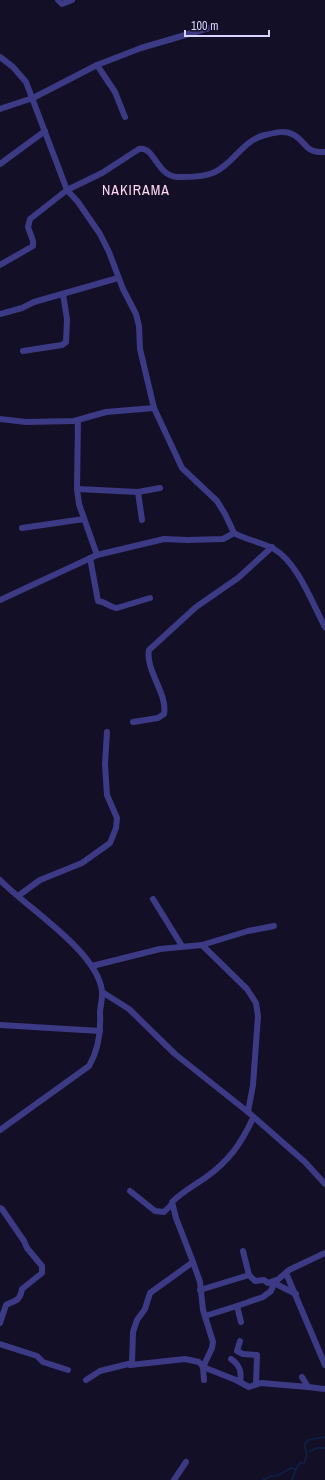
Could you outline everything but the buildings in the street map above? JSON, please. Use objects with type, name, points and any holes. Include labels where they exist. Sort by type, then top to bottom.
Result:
[{"type":"street","points":[[58,0],[62,4],[68,3],[72,0]]},
{"type":"street","points":[[0,109],[33,98],[97,65],[140,48],[216,26]]},
{"type":"street","points":[[0,57],[13,67],[26,82],[67,190],[78,202],[100,234],[118,278],[136,314],[139,326],[140,349],[154,408],[182,468],[217,502],[234,532],[272,547],[290,564],[325,627]]},
{"type":"street","points":[[97,65],[115,92],[125,117]]},
{"type":"street","points":[[0,164],[45,132]]},
{"type":"street","points":[[0,265],[33,246],[28,222],[67,190],[102,173],[142,148],[149,152],[167,174],[177,177],[214,173],[222,168],[253,139],[264,135],[284,132],[293,134],[308,149],[325,152]]},
{"type":"street","points":[[0,314],[22,308],[34,302],[118,278]]},
{"type":"street","points":[[23,351],[62,345],[66,342],[67,319],[63,294]]},
{"type":"street","points":[[0,419],[26,422],[78,420],[106,412],[154,408]]},
{"type":"street","points":[[78,420],[79,504],[96,555]]},
{"type":"street","points":[[78,489],[138,492],[160,488]]},
{"type":"street","points":[[138,492],[142,520]]},
{"type":"street","points":[[22,528],[84,519]]},
{"type":"street","points":[[0,600],[96,555],[164,539],[223,539],[234,532]]},
{"type":"street","points":[[133,722],[158,718],[164,714],[164,706],[152,669],[148,650],[196,607],[238,578],[272,547]]},
{"type":"street","points":[[90,558],[98,601],[108,603],[112,607],[117,608],[150,598]]},
{"type":"street","points":[[18,896],[40,880],[82,863],[110,843],[116,828],[117,818],[107,795],[105,764],[107,732]]},
{"type":"street","points":[[0,880],[74,945],[92,966],[102,992],[100,1003],[100,1031],[95,1056],[89,1066],[0,1130]]},
{"type":"street","points":[[153,899],[182,946]]},
{"type":"street","points":[[92,966],[140,954],[182,946],[202,945],[248,930],[274,926]]},
{"type":"street","points":[[202,945],[247,989],[256,1003],[258,1016],[253,1085],[248,1112]]},
{"type":"street","points":[[102,992],[129,1009],[175,1054],[248,1112],[304,1162],[325,1184]]},
{"type":"street","points":[[0,1025],[100,1031]]},
{"type":"street","points":[[130,1190],[155,1211],[164,1212],[184,1190],[204,1179],[228,1159],[242,1141],[253,1118]]},
{"type":"street","points":[[172,1204],[198,1276],[205,1316],[213,1342],[212,1348],[203,1367],[204,1380]]},
{"type":"street","points":[[0,1208],[2,1208],[24,1240],[27,1248],[42,1266],[42,1273],[22,1289],[21,1297],[17,1301],[6,1305],[0,1323]]},
{"type":"street","points":[[243,1251],[249,1275],[255,1281],[264,1280],[268,1283],[275,1279],[275,1282],[296,1294]]},
{"type":"street","points":[[205,1316],[263,1297],[271,1291],[275,1282],[286,1273],[325,1253]]},
{"type":"street","points":[[130,1365],[134,1359],[132,1332],[137,1320],[145,1309],[150,1292],[193,1262]]},
{"type":"street","points":[[286,1273],[325,1365]]},
{"type":"street","points":[[200,1290],[249,1275]]},
{"type":"street","points":[[237,1306],[241,1322]]},
{"type":"street","points":[[240,1341],[238,1351],[243,1354],[257,1355],[256,1384]]},
{"type":"street","points":[[0,1344],[37,1356],[43,1362],[68,1370]]},
{"type":"street","points":[[231,1358],[236,1362],[241,1370],[240,1382]]},
{"type":"street","points":[[86,1380],[100,1371],[116,1366],[185,1359],[198,1362],[203,1367],[249,1387],[256,1384],[325,1389]]},
{"type":"street","points":[[302,1377],[308,1387]]},
{"type":"street","points":[[174,1480],[186,1462]]},
{"type":"waterway","points":[[263,1480],[271,1476],[277,1476],[291,1468],[296,1469],[300,1463],[304,1463],[307,1454],[304,1445],[308,1440],[325,1437]]},
{"type":"waterway","points":[[310,1451],[317,1448],[325,1448]]},
{"type":"waterway","points":[[292,1480],[296,1469]]},
{"type":"district","name":"NAKIRAMA","points":[[136,190]]}]
